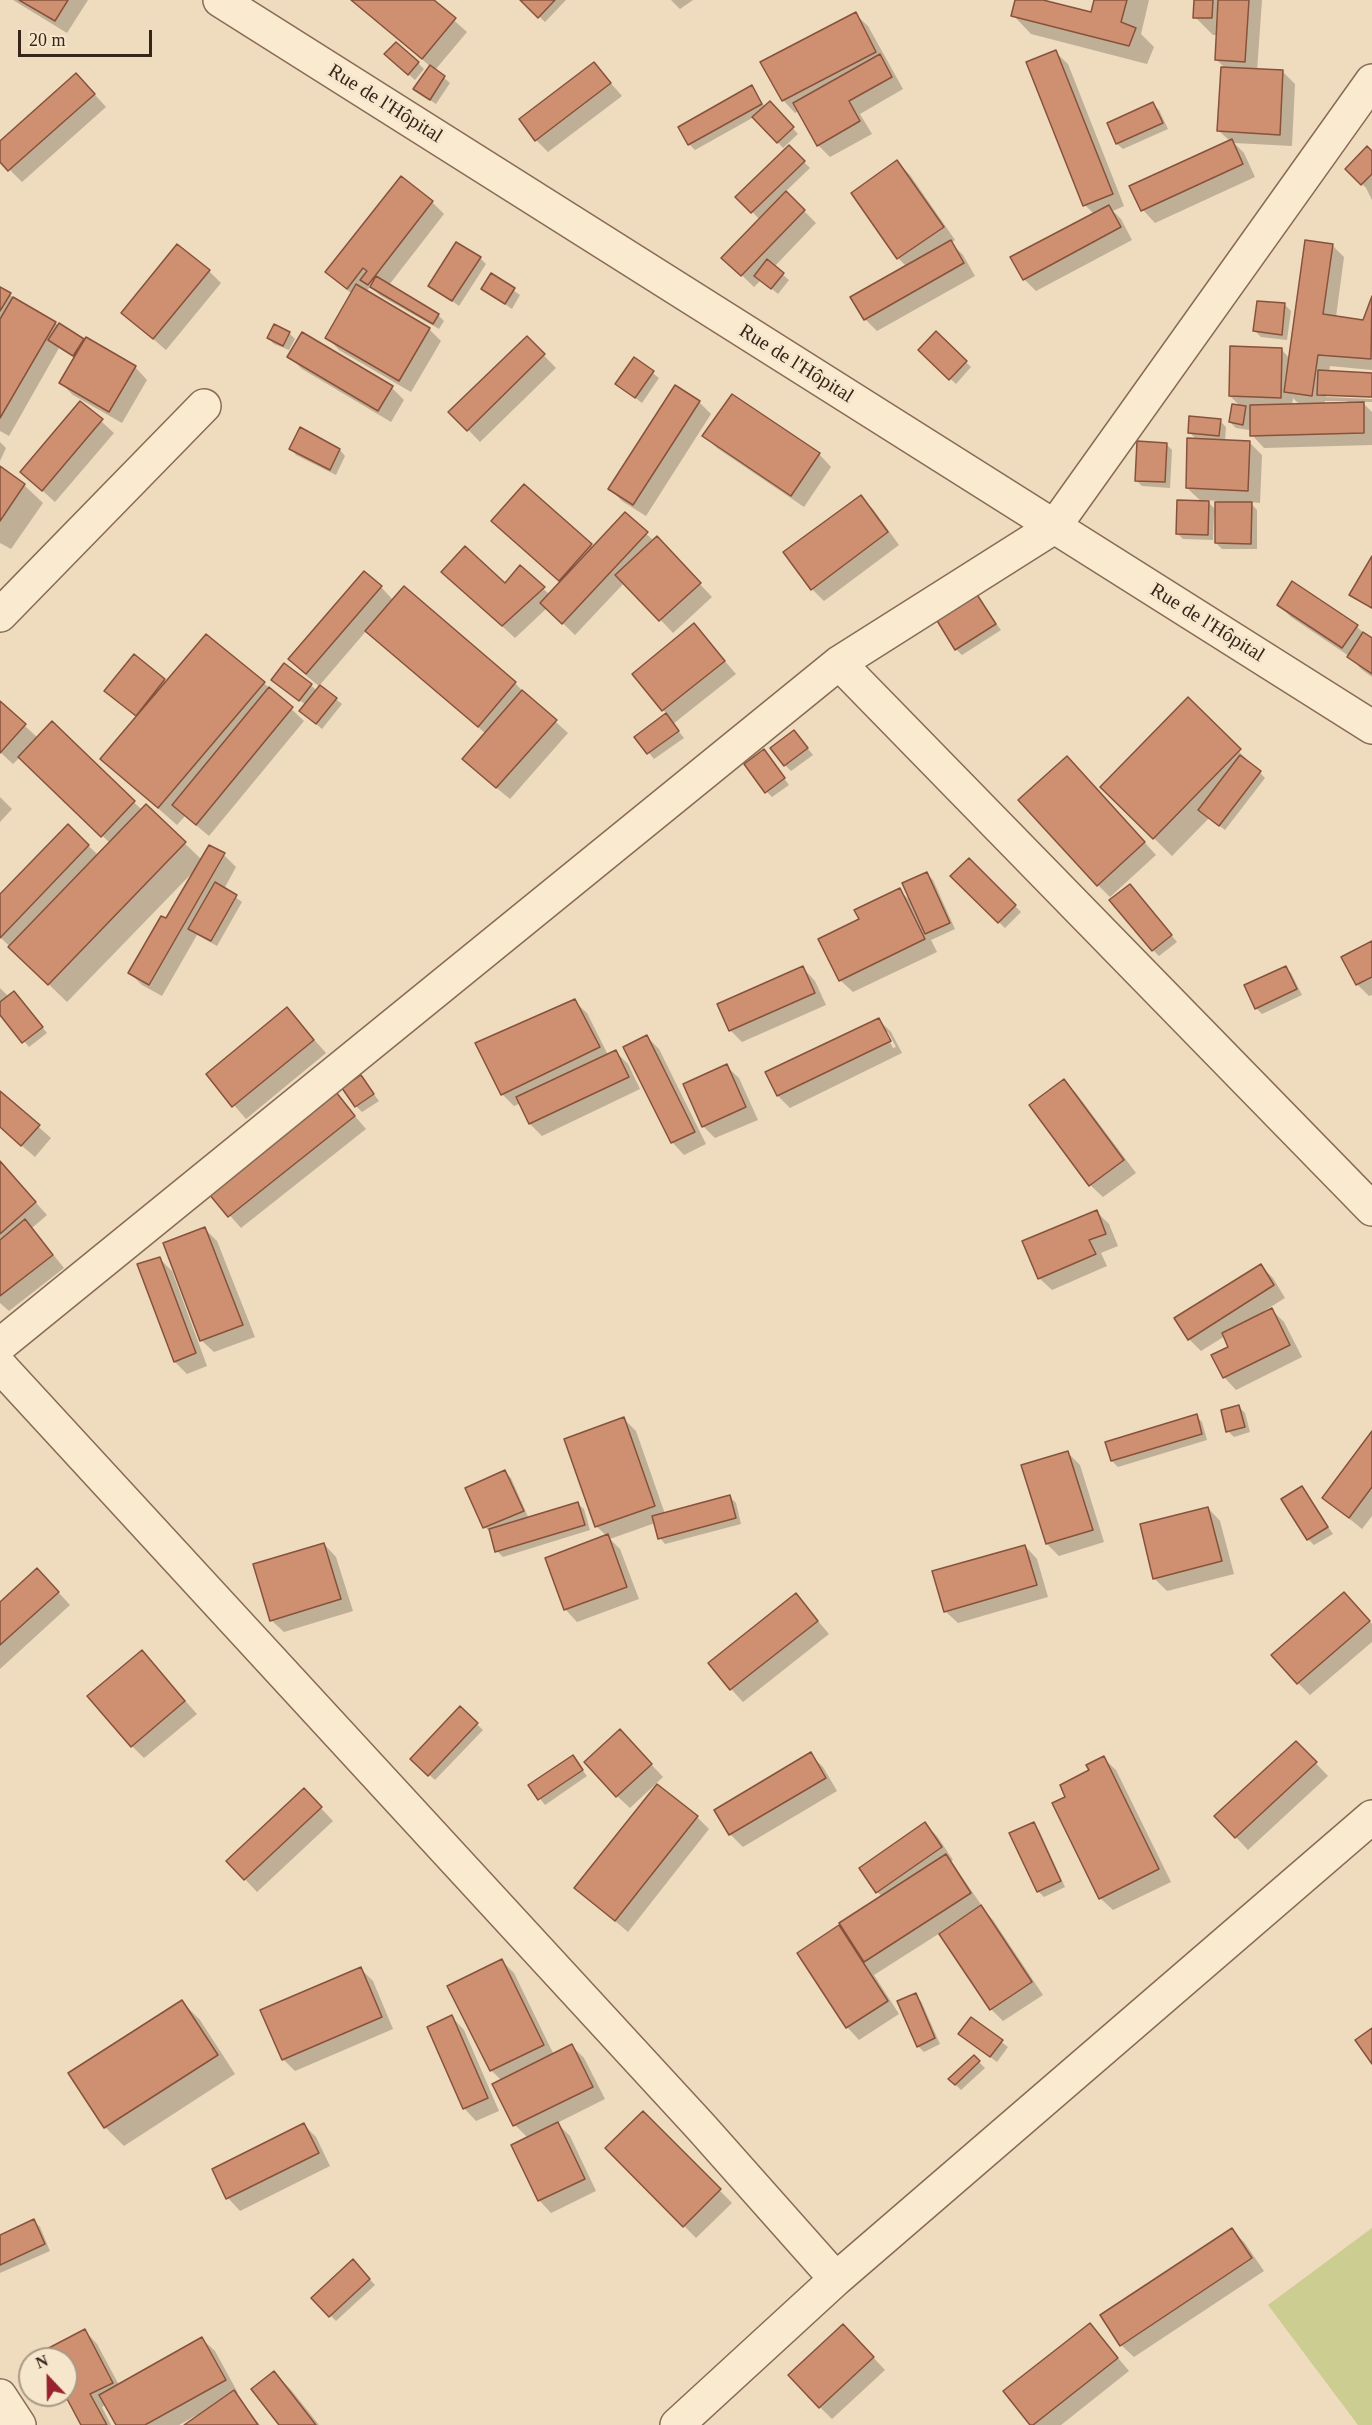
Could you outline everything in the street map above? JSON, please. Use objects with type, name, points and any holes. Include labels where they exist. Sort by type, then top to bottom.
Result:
[{"type":"street","name":"Rue de l'Hôpital","points":[[220,0],[1372,726]]},
{"type":"street","points":[[0,1346],[839,663],[1054,527],[1372,81]]},
{"type":"street","points":[[0,615],[204,406]]},
{"type":"street","points":[[839,663],[1372,1209]]},
{"type":"street","points":[[0,1366],[701,2127],[836,2279]]},
{"type":"street","points":[[677,2425],[836,2279],[1372,1817]]},
{"type":"street","points":[[0,2396],[20,2425]]},
{"type":"green space","points":[[1372,2228],[1372,2425],[1358,2425],[1268,2305]]},
{"type":"building","points":[[19,0],[68,0],[55,21]]},
{"type":"building","points":[[351,0],[434,0],[456,18],[422,59]]},
{"type":"building","points":[[520,0],[555,0],[538,18]]},
{"type":"building","points":[[1015,0],[1043,0],[1091,12],[1094,0],[1127,0],[1121,22],[1136,28],[1129,46],[1011,16]]},
{"type":"building","points":[[1194,0],[1213,0],[1212,18],[1193,18]]},
{"type":"building","points":[[1218,0],[1249,0],[1245,62],[1215,60]]},
{"type":"building","points":[[856,12],[876,52],[782,101],[760,62]]},
{"type":"building","points":[[396,42],[419,62],[408,75],[384,54]]},
{"type":"building","points":[[1056,50],[1113,194],[1083,206],[1026,62]]},
{"type":"building","points":[[880,54],[892,77],[849,101],[860,121],[817,146],[793,103]]},
{"type":"building","points":[[594,62],[611,83],[535,141],[519,119]]},
{"type":"building","points":[[430,65],[445,76],[430,100],[413,89]]},
{"type":"building","points":[[1221,67],[1283,70],[1280,135],[1217,131]]},
{"type":"building","points":[[76,73],[95,94],[8,171],[0,162],[0,141]]},
{"type":"building","points":[[752,85],[762,104],[688,145],[678,127]]},
{"type":"building","points":[[770,101],[794,127],[777,143],[752,117]]},
{"type":"building","points":[[1153,102],[1163,123],[1116,144],[1107,123]]},
{"type":"building","points":[[1232,139],[1243,164],[1141,211],[1129,186]]},
{"type":"building","points":[[789,145],[805,161],[751,213],[735,197]]},
{"type":"building","points":[[1367,146],[1372,151],[1372,174],[1361,185],[1345,169]]},
{"type":"building","points":[[897,160],[944,227],[897,259],[851,193]]},
{"type":"building","points":[[401,176],[433,201],[368,285],[360,280],[367,271],[363,268],[347,289],[325,272]]},
{"type":"building","points":[[786,191],[805,210],[741,276],[721,258]]},
{"type":"building","points":[[1109,205],[1121,227],[1023,280],[1010,257]]},
{"type":"building","points":[[951,240],[964,263],[864,320],[850,297]]},
{"type":"building","points":[[1305,240],[1333,244],[1323,314],[1363,320],[1372,296],[1371,359],[1318,355],[1312,396],[1284,392]]},
{"type":"building","points":[[456,242],[481,257],[452,301],[428,286]]},
{"type":"building","points":[[177,244],[210,270],[153,339],[121,313]]},
{"type":"building","points":[[767,259],[784,273],[771,289],[754,276]]},
{"type":"building","points":[[491,273],[515,288],[505,304],[481,289]]},
{"type":"building","points":[[376,276],[439,314],[433,324],[370,287]]},
{"type":"building","points":[[356,284],[430,328],[399,381],[325,338]]},
{"type":"building","points":[[0,287],[11,293],[0,311]]},
{"type":"building","points":[[13,297],[56,322],[0,418],[0,319]]},
{"type":"building","points":[[1257,301],[1285,303],[1282,335],[1253,331]]},
{"type":"building","points":[[59,323],[84,339],[73,356],[48,340]]},
{"type":"building","points":[[274,324],[290,332],[283,346],[267,338]]},
{"type":"building","points":[[936,331],[967,361],[949,380],[918,350]]},
{"type":"building","points":[[302,332],[393,386],[378,411],[287,357]]},
{"type":"building","points":[[527,336],[545,354],[467,431],[448,412]]},
{"type":"building","points":[[86,337],[136,366],[109,412],[59,383]]},
{"type":"building","points":[[1230,346],[1282,348],[1281,398],[1229,396]]},
{"type":"building","points":[[634,357],[654,371],[635,398],[615,384]]},
{"type":"building","points":[[1318,370],[1372,373],[1372,397],[1317,395]]},
{"type":"building","points":[[675,385],[700,401],[633,505],[608,489]]},
{"type":"building","points":[[732,394],[820,453],[791,496],[702,436]]},
{"type":"building","points":[[80,401],[103,419],[42,491],[20,472]]},
{"type":"building","points":[[1364,402],[1364,433],[1250,436],[1250,405]]},
{"type":"building","points":[[1232,404],[1246,406],[1243,425],[1229,422]]},
{"type":"building","points":[[1189,416],[1221,419],[1219,436],[1188,433]]},
{"type":"building","points":[[300,427],[340,449],[330,470],[289,449]]},
{"type":"building","points":[[1187,438],[1250,441],[1248,491],[1186,488]]},
{"type":"building","points":[[1137,441],[1167,443],[1165,482],[1135,481]]},
{"type":"building","points":[[0,466],[25,484],[0,521]]},
{"type":"building","points":[[524,484],[592,544],[559,581],[491,521]]},
{"type":"building","points":[[861,495],[888,532],[811,590],[783,552]]},
{"type":"building","points":[[1177,500],[1209,501],[1208,535],[1176,534]]},
{"type":"building","points":[[1215,502],[1252,502],[1251,544],[1215,543]]},
{"type":"building","points":[[625,512],[648,532],[562,624],[540,603]]},
{"type":"building","points":[[657,536],[701,583],[659,621],[615,575]]},
{"type":"building","points":[[465,546],[505,583],[520,565],[545,587],[502,626],[441,572]]},
{"type":"building","points":[[1372,556],[1372,608],[1349,595]]},
{"type":"building","points":[[364,571],[382,586],[306,674],[288,659]]},
{"type":"building","points":[[1292,581],[1358,625],[1342,648],[1277,605]]},
{"type":"building","points":[[404,586],[516,682],[478,727],[365,631]]},
{"type":"building","points":[[976,593],[996,624],[955,650],[936,619]]},
{"type":"building","points":[[694,623],[725,661],[662,711],[632,674]]},
{"type":"building","points":[[1363,632],[1372,638],[1372,674],[1347,657]]},
{"type":"building","points":[[206,634],[265,682],[158,808],[100,759]]},
{"type":"building","points":[[134,654],[165,679],[136,716],[104,691]]},
{"type":"building","points":[[284,663],[312,684],[299,701],[271,680]]},
{"type":"building","points":[[320,685],[337,698],[316,724],[299,711]]},
{"type":"building","points":[[269,687],[293,707],[196,825],[172,805]]},
{"type":"building","points":[[522,690],[557,720],[496,788],[462,759]]},
{"type":"building","points":[[1188,697],[1241,749],[1153,839],[1100,787]]},
{"type":"building","points":[[0,701],[26,724],[0,753]]},
{"type":"building","points":[[666,713],[679,731],[647,754],[634,737]]},
{"type":"building","points":[[52,721],[135,801],[101,837],[18,757]]},
{"type":"building","points":[[794,730],[808,748],[784,766],[770,748]]},
{"type":"building","points":[[764,749],[785,778],[765,793],[744,764]]},
{"type":"building","points":[[1240,755],[1261,771],[1219,826],[1198,810]]},
{"type":"building","points":[[1067,756],[1145,842],[1097,886],[1018,800]]},
{"type":"building","points":[[146,804],[186,842],[48,985],[8,947]]},
{"type":"building","points":[[68,824],[89,845],[0,938],[0,894]]},
{"type":"building","points":[[209,845],[225,853],[149,985],[128,973],[161,916],[166,918]]},
{"type":"building","points":[[969,858],[1016,905],[998,923],[950,876]]},
{"type":"building","points":[[927,872],[950,923],[925,934],[902,883]]},
{"type":"building","points":[[215,882],[237,895],[211,941],[188,929]]},
{"type":"building","points":[[1130,884],[1172,935],[1152,951],[1109,900]]},
{"type":"building","points":[[900,888],[925,939],[839,981],[818,939],[859,919],[854,910]]},
{"type":"building","points":[[1372,941],[1372,977],[1356,985],[1341,957]]},
{"type":"building","points":[[803,966],[815,993],[729,1031],[717,1004]]},
{"type":"building","points":[[1286,966],[1297,989],[1255,1009],[1244,985]]},
{"type":"building","points":[[14,991],[43,1027],[22,1043],[0,1015],[0,1002]]},
{"type":"building","points":[[575,999],[600,1047],[501,1095],[475,1043]]},
{"type":"building","points":[[287,1007],[314,1040],[232,1107],[206,1074]]},
{"type":"building","points":[[879,1018],[891,1041],[777,1096],[765,1072]]},
{"type":"building","points":[[647,1035],[695,1132],[671,1143],[623,1047]]},
{"type":"building","points":[[616,1050],[629,1077],[529,1124],[516,1097]]},
{"type":"building","points":[[727,1064],[746,1107],[702,1127],[683,1084]]},
{"type":"building","points":[[361,1075],[374,1094],[355,1107],[342,1088]]},
{"type":"building","points":[[1064,1079],[1124,1160],[1089,1186],[1029,1105]]},
{"type":"building","points":[[0,1091],[40,1125],[21,1146],[0,1127]]},
{"type":"building","points":[[336,1092],[355,1116],[228,1217],[209,1194]]},
{"type":"building","points":[[0,1161],[36,1202],[0,1234]]},
{"type":"building","points":[[1097,1210],[1106,1234],[1089,1240],[1096,1254],[1038,1279],[1022,1241]]},
{"type":"building","points":[[25,1219],[53,1255],[0,1296],[0,1240]]},
{"type":"building","points":[[205,1227],[243,1325],[200,1341],[163,1243]]},
{"type":"building","points":[[160,1257],[196,1353],[174,1362],[137,1264]]},
{"type":"building","points":[[1261,1264],[1274,1285],[1188,1340],[1174,1318]]},
{"type":"building","points":[[1272,1308],[1290,1345],[1223,1378],[1211,1355],[1228,1347],[1222,1333]]},
{"type":"building","points":[[1239,1405],[1245,1427],[1226,1432],[1221,1410]]},
{"type":"building","points":[[1197,1414],[1202,1434],[1111,1461],[1105,1442]]},
{"type":"building","points":[[624,1417],[655,1506],[595,1527],[564,1439]]},
{"type":"building","points":[[1372,1431],[1372,1487],[1349,1518],[1322,1498]]},
{"type":"building","points":[[1068,1451],[1093,1530],[1046,1544],[1021,1465]]},
{"type":"building","points":[[505,1470],[524,1511],[483,1528],[465,1488]]},
{"type":"building","points":[[1302,1486],[1328,1527],[1307,1540],[1281,1499]]},
{"type":"building","points":[[730,1495],[736,1518],[658,1539],[652,1516]]},
{"type":"building","points":[[578,1502],[585,1525],[495,1552],[489,1529]]},
{"type":"building","points":[[1208,1507],[1222,1561],[1153,1579],[1140,1524]]},
{"type":"building","points":[[608,1534],[627,1587],[564,1610],[545,1558]]},
{"type":"building","points":[[324,1543],[341,1599],[270,1621],[253,1564]]},
{"type":"building","points":[[1025,1545],[1037,1585],[944,1612],[932,1571]]},
{"type":"building","points":[[37,1568],[59,1592],[0,1645],[0,1602]]},
{"type":"building","points":[[1344,1592],[1370,1621],[1297,1684],[1271,1655]]},
{"type":"building","points":[[796,1593],[818,1621],[730,1690],[708,1663]]},
{"type":"building","points":[[142,1650],[185,1701],[131,1747],[87,1696]]},
{"type":"building","points":[[460,1706],[478,1723],[428,1776],[410,1759]]},
{"type":"building","points":[[620,1729],[652,1764],[616,1797],[584,1762]]},
{"type":"building","points":[[1296,1741],[1317,1762],[1235,1838],[1214,1816]]},
{"type":"building","points":[[811,1752],[826,1778],[729,1835],[714,1810]]},
{"type":"building","points":[[573,1755],[583,1770],[538,1800],[528,1785]]},
{"type":"building","points":[[1104,1756],[1159,1869],[1099,1899],[1052,1803],[1065,1797],[1060,1785],[1089,1770],[1086,1765]]},
{"type":"building","points":[[657,1784],[698,1816],[615,1921],[574,1888]]},
{"type":"building","points":[[304,1788],[322,1807],[244,1880],[226,1861]]},
{"type":"building","points":[[925,1822],[942,1847],[876,1893],[859,1868]]},
{"type":"building","points":[[1034,1822],[1061,1881],[1037,1892],[1009,1833]]},
{"type":"building","points":[[946,1854],[971,1893],[864,1962],[839,1923]]},
{"type":"building","points":[[981,1905],[1032,1982],[990,2010],[939,1934]]},
{"type":"building","points":[[839,1925],[888,2001],[846,2028],[797,1953]]},
{"type":"building","points":[[502,1959],[544,2045],[490,2071],[447,1986]]},
{"type":"building","points":[[361,1967],[382,2017],[282,2060],[260,2010]]},
{"type":"building","points":[[916,1993],[935,2038],[917,2047],[897,2001]]},
{"type":"building","points":[[182,2000],[218,2055],[104,2128],[68,2073]]},
{"type":"building","points":[[452,2015],[488,2098],[463,2109],[427,2027]]},
{"type":"building","points":[[971,2017],[1003,2040],[990,2057],[958,2034]]},
{"type":"building","points":[[1372,2028],[1372,2064],[1355,2040]]},
{"type":"building","points":[[572,2044],[593,2087],[513,2126],[492,2084]]},
{"type":"building","points":[[974,2055],[980,2061],[955,2085],[948,2079]]},
{"type":"building","points":[[643,2111],[721,2189],[683,2227],[605,2148]]},
{"type":"building","points":[[558,2122],[585,2179],[538,2201],[511,2145]]},
{"type":"building","points":[[304,2123],[319,2153],[226,2199],[212,2169]]},
{"type":"building","points":[[34,2219],[45,2244],[0,2265],[0,2235]]},
{"type":"building","points":[[1232,2228],[1252,2258],[1120,2346],[1100,2315]]},
{"type":"building","points":[[353,2259],[370,2279],[329,2317],[311,2298]]},
{"type":"building","points":[[1090,2323],[1118,2358],[1033,2425],[1030,2425],[1003,2391]]},
{"type":"building","points":[[843,2324],[874,2357],[819,2408],[788,2375]]},
{"type":"building","points":[[85,2329],[113,2383],[90,2394],[107,2425],[81,2425],[71,2407],[78,2407],[78,2347],[51,2347]]},
{"type":"building","points":[[202,2337],[226,2380],[145,2425],[116,2425],[99,2395]]},
{"type":"building","points":[[274,2371],[316,2425],[279,2425],[251,2389]]},
{"type":"building","points":[[234,2390],[258,2425],[184,2425]]}]
